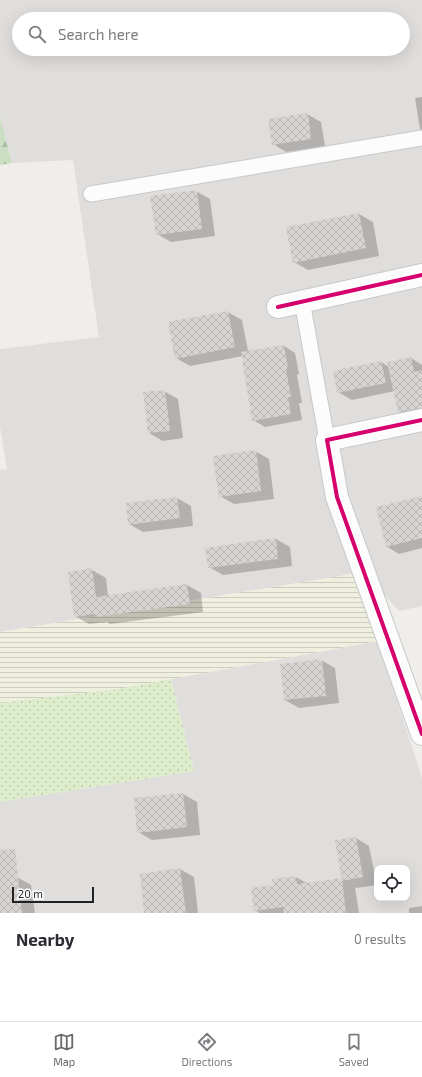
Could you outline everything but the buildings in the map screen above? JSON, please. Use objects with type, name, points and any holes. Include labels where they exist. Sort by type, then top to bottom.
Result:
[{"type":"street","points":[[278,307],[422,275]]},
{"type":"street","points":[[422,420],[327,440],[337,498],[422,734]]},
{"type":"lane","points":[[91,194],[422,138]]},
{"type":"lane","points":[[302,301],[327,440]]},
{"type":"shaded area","points":[[0,0],[422,0],[422,606],[399,611],[364,572],[0,632],[0,470],[7,469],[0,427],[0,349],[99,337],[73,160],[12,163],[0,117]]},
{"type":"shaded area","points":[[378,641],[422,778],[422,913],[0,913],[0,802],[194,771],[171,679]]},
{"type":"green space","points":[[0,117],[12,163],[0,165]]},
{"type":"green space","points":[[364,572],[378,641],[119,689],[0,703],[0,632]]},
{"type":"green space","points":[[171,679],[194,771],[0,802],[0,703],[119,689]]},
{"type":"cycle path","points":[[278,307],[422,275]]},
{"type":"cycle path","points":[[422,420],[327,440],[337,497],[422,734]]}]
